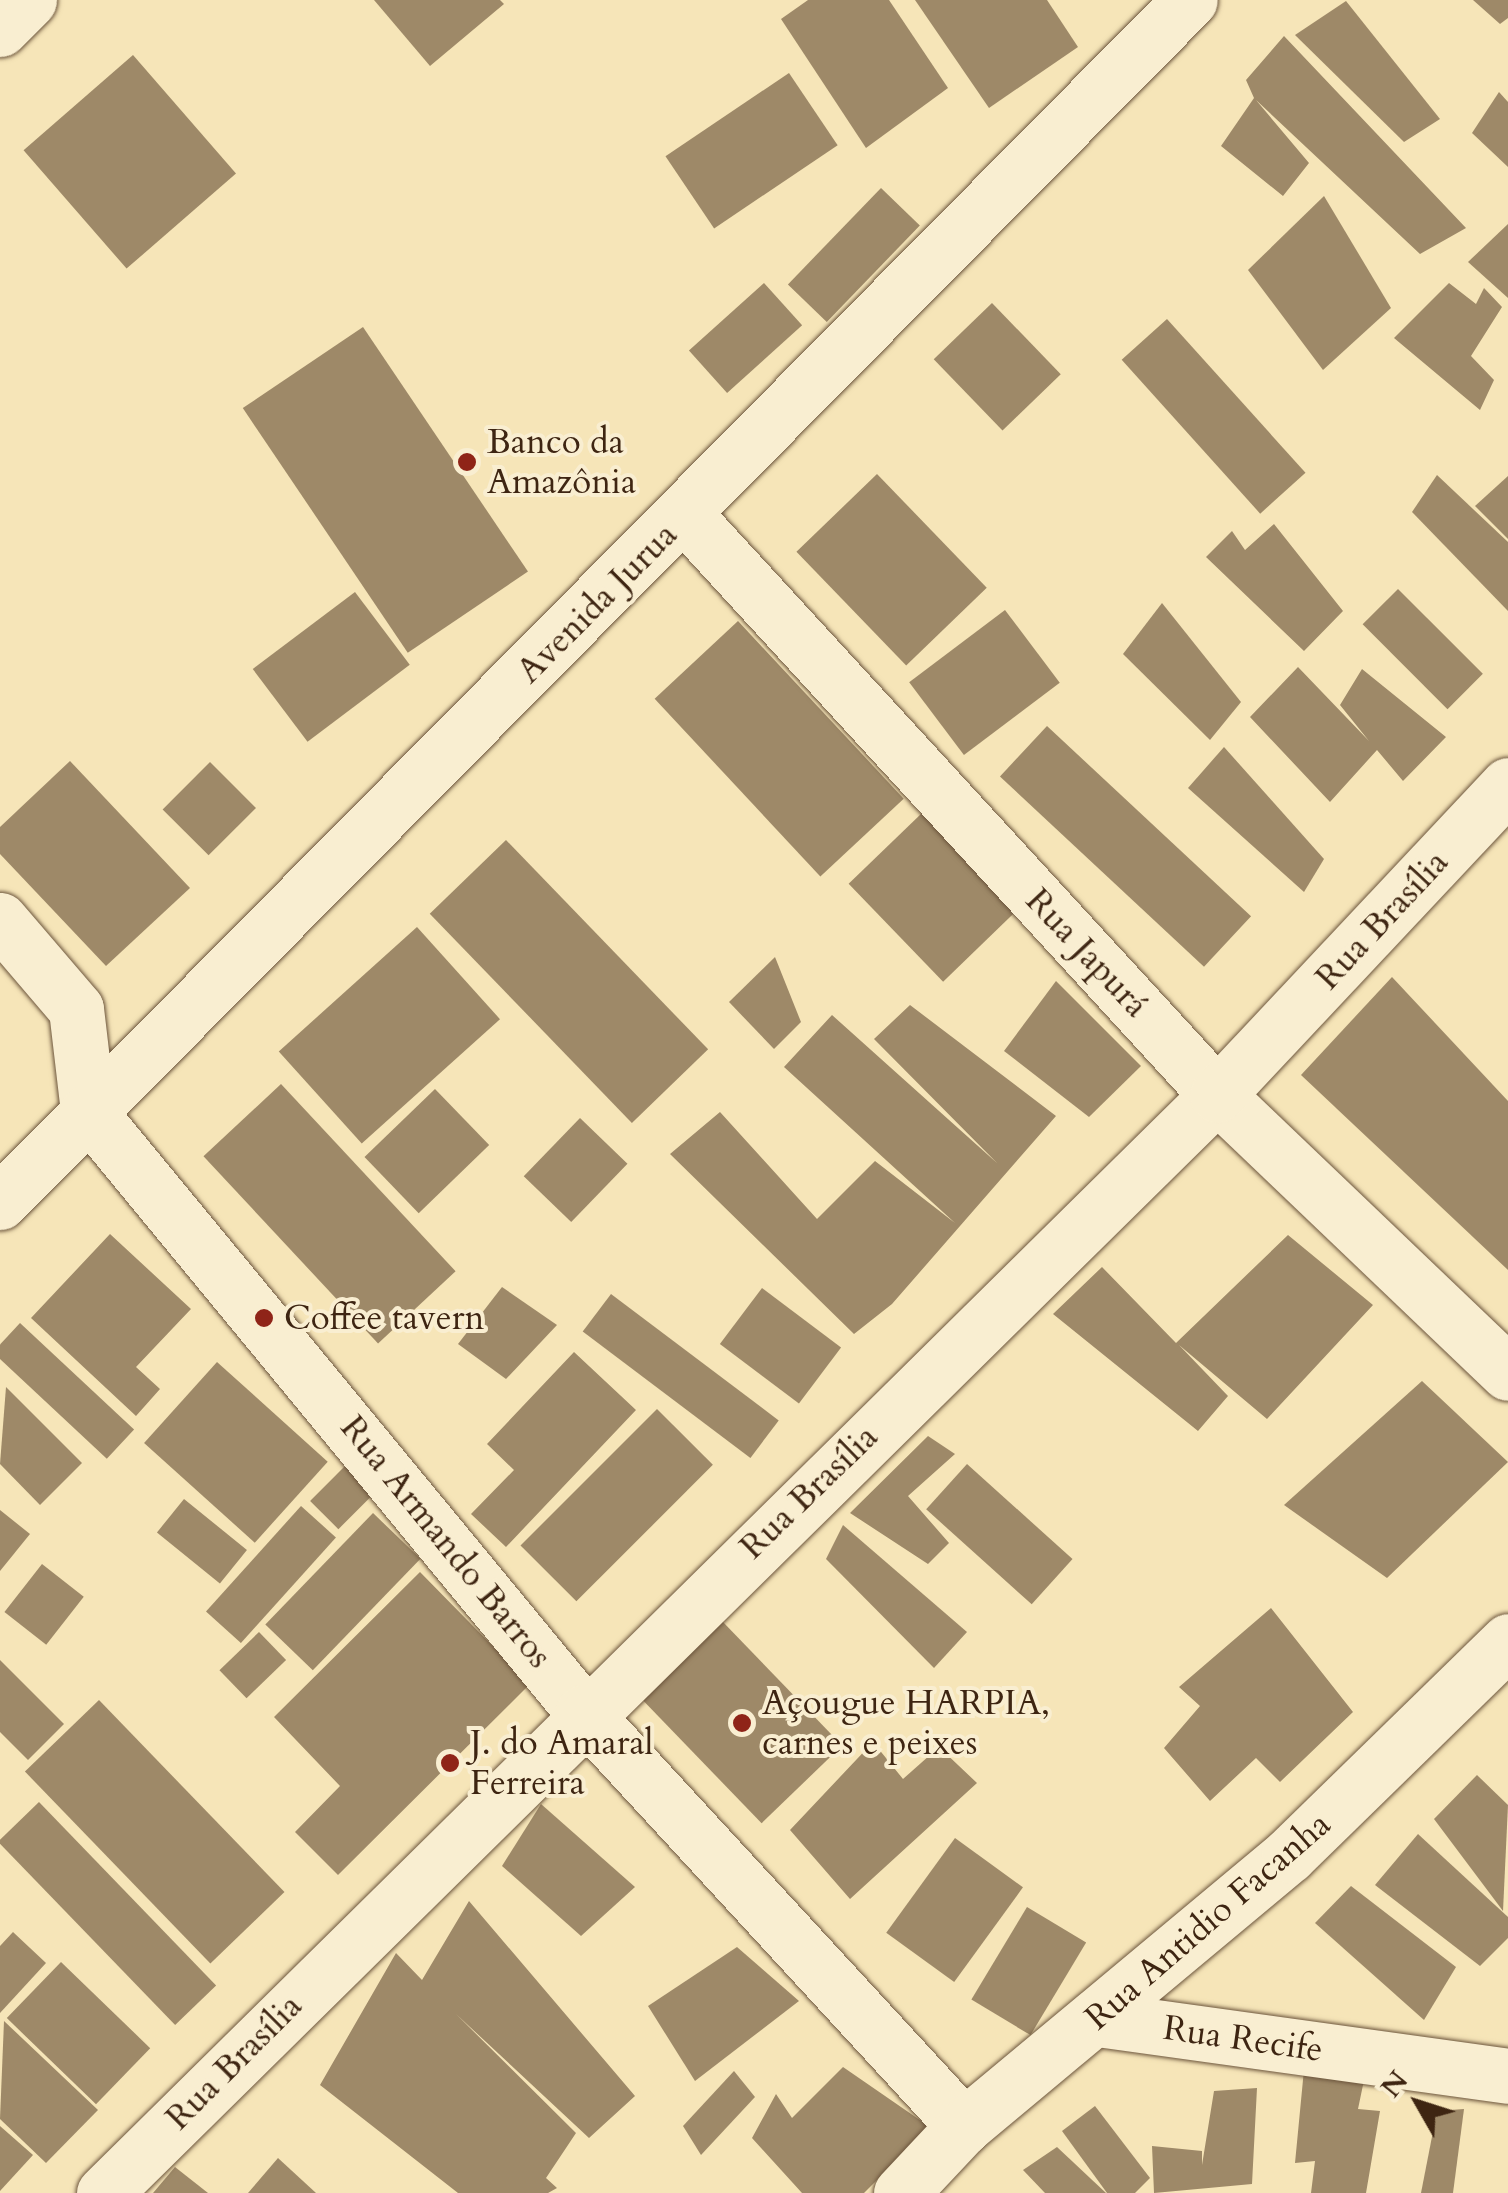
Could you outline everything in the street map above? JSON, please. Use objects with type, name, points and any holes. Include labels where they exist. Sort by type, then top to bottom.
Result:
[{"type":"street","points":[[0,29],[30,0]]},
{"type":"street","name":"Avenida Jurua","points":[[0,1202],[685,515],[1190,0]]},
{"type":"street","name":"Rua Japurá","points":[[685,515],[1217,1096],[1508,1373]]},
{"type":"street","name":"Rua Brasília","points":[[104,2193],[583,1712],[1217,1096],[1508,785]]},
{"type":"street","points":[[0,920],[76,1009],[88,1111]]},
{"type":"street","name":"Rua Armando Barros","points":[[88,1111],[583,1712],[964,2126]]},
{"type":"street","name":"Rua Antidio Facanha","points":[[901,2193],[964,2126],[1098,2019],[1289,1855],[1508,1641]]},
{"type":"street","name":"Rua Recife","points":[[1098,2019],[1508,2076]]},
{"type":"building","points":[[374,0],[500,0],[504,4],[430,66]]},
{"type":"building","points":[[808,0],[889,0],[948,88],[866,148],[781,19]]},
{"type":"building","points":[[915,0],[1047,0],[1078,47],[989,108]]},
{"type":"building","points":[[1473,0],[1508,0],[1508,18],[1500,24]]},
{"type":"building","points":[[1346,1],[1440,119],[1404,142],[1295,35]]},
{"type":"building","points":[[1284,36],[1466,228],[1420,254],[1256,100],[1309,163],[1283,196],[1221,146],[1254,98],[1246,80]]},
{"type":"building","points":[[133,55],[236,173],[127,269],[24,150]]},
{"type":"building","points":[[789,73],[838,145],[714,228],[665,156]]},
{"type":"building","points":[[1499,92],[1508,102],[1508,167],[1472,133]]},
{"type":"building","points":[[881,188],[920,226],[827,322],[788,284]]},
{"type":"building","points":[[1324,196],[1391,308],[1323,370],[1248,270]]},
{"type":"building","points":[[1508,224],[1508,298],[1468,262]]},
{"type":"building","points":[[764,283],[802,325],[727,393],[689,351]]},
{"type":"building","points":[[1449,283],[1476,304],[1484,288],[1502,307],[1471,356],[1494,380],[1480,410],[1394,338]]},
{"type":"building","points":[[992,303],[1061,374],[1003,430],[934,359]]},
{"type":"building","points":[[1167,319],[1306,473],[1260,514],[1122,360]]},
{"type":"building","points":[[363,327],[528,572],[408,653],[243,408]]},
{"type":"building","points":[[877,474],[987,588],[906,665],[796,552]]},
{"type":"building","points":[[1437,475],[1508,542],[1508,611],[1412,512]]},
{"type":"building","points":[[1508,476],[1508,539],[1475,506]]},
{"type":"building","points":[[1274,524],[1343,611],[1304,651],[1206,557],[1232,531],[1245,550]]},
{"type":"building","points":[[1398,589],[1483,674],[1447,709],[1363,624]]},
{"type":"building","points":[[355,592],[410,665],[308,742],[253,669]]},
{"type":"building","points":[[1162,603],[1241,702],[1210,740],[1123,654]]},
{"type":"building","points":[[1005,610],[1060,683],[964,755],[909,682]]},
{"type":"building","points":[[738,621],[904,799],[820,876],[655,699]]},
{"type":"building","points":[[1298,667],[1369,741],[1340,705],[1362,669],[1446,737],[1403,781],[1377,750],[1330,802],[1250,717]]},
{"type":"building","points":[[1047,726],[1251,916],[1204,967],[1000,776]]},
{"type":"building","points":[[1224,747],[1324,859],[1304,892],[1188,788]]},
{"type":"building","points":[[70,761],[190,888],[106,966],[0,854],[0,827]]},
{"type":"building","points":[[210,762],[256,808],[209,855],[163,809]]},
{"type":"building","points":[[922,813],[1016,911],[943,982],[849,884]]},
{"type":"building","points":[[506,840],[708,1049],[632,1123],[430,914]]},
{"type":"building","points":[[417,927],[500,1019],[362,1144],[279,1051]]},
{"type":"building","points":[[775,957],[801,1022],[774,1049],[729,1002]]},
{"type":"building","points":[[1392,977],[1508,1101],[1508,1270],[1301,1075]]},
{"type":"building","points":[[1056,981],[1141,1066],[1089,1117],[1004,1051]]},
{"type":"building","points":[[910,1005],[1056,1116],[892,1304],[854,1334],[670,1154],[720,1112],[817,1219],[875,1161],[955,1223],[784,1067],[832,1015],[997,1163],[874,1039]]},
{"type":"building","points":[[281,1084],[456,1271],[378,1344],[203,1156]]},
{"type":"building","points":[[435,1089],[489,1145],[419,1213],[365,1157]]},
{"type":"building","points":[[580,1118],[627,1164],[571,1222],[524,1176]]},
{"type":"building","points":[[110,1234],[191,1309],[136,1367],[160,1389],[136,1416],[31,1318]]},
{"type":"building","points":[[1288,1235],[1373,1305],[1267,1419],[1179,1345],[1228,1396],[1198,1431],[1053,1314],[1102,1267],[1176,1343]]},
{"type":"building","points":[[502,1287],[557,1325],[506,1379],[458,1344]]},
{"type":"building","points":[[762,1288],[841,1348],[799,1403],[720,1344]]},
{"type":"building","points":[[611,1294],[779,1420],[750,1458],[583,1332]]},
{"type":"building","points":[[20,1323],[134,1429],[107,1459],[0,1359],[0,1344]]},
{"type":"building","points":[[574,1352],[636,1410],[506,1547],[471,1514],[514,1470],[487,1444]]},
{"type":"building","points":[[217,1362],[328,1462],[255,1543],[144,1443]]},
{"type":"building","points":[[1422,1381],[1508,1462],[1387,1578],[1284,1505]]},
{"type":"building","points":[[6,1387],[82,1463],[40,1505],[0,1464]]},
{"type":"building","points":[[657,1409],[713,1465],[576,1601],[521,1545]]},
{"type":"building","points":[[928,1436],[955,1454],[908,1496],[949,1543],[928,1564],[850,1513]]},
{"type":"building","points":[[349,1462],[377,1490],[338,1529],[310,1501]]},
{"type":"building","points":[[967,1464],[1073,1559],[1032,1604],[926,1509]]},
{"type":"building","points":[[184,1499],[247,1550],[220,1583],[157,1532]]},
{"type":"building","points":[[301,1506],[336,1537],[241,1643],[206,1612]]},
{"type":"building","points":[[0,1510],[30,1534],[0,1571]]},
{"type":"building","points":[[373,1513],[420,1559],[313,1670],[265,1624]]},
{"type":"building","points":[[843,1525],[967,1632],[934,1668],[826,1559]]},
{"type":"building","points":[[42,1564],[84,1597],[46,1645],[4,1612]]},
{"type":"building","points":[[420,1572],[530,1684],[338,1875],[295,1832],[340,1786],[274,1717]]},
{"type":"building","points":[[1271,1608],[1353,1712],[1280,1782],[1256,1758],[1210,1801],[1164,1748],[1200,1706],[1179,1687]]},
{"type":"building","name":"Açougue HARPIA, carnes e peixes","points":[[722,1621],[842,1745],[762,1823],[641,1699]]},
{"type":"building","points":[[259,1632],[286,1660],[247,1698],[219,1670]]},
{"type":"building","points":[[0,1660],[64,1724],[28,1760],[0,1732]]},
{"type":"building","points":[[99,1700],[284,1892],[210,1964],[25,1772]]},
{"type":"building","points":[[873,1742],[903,1779],[939,1747],[977,1783],[850,1899],[790,1830]]},
{"type":"building","points":[[1477,1775],[1508,1805],[1503,1911],[1434,1819]]},
{"type":"building","points":[[39,1802],[216,1985],[175,2025],[0,1844]]},
{"type":"building","points":[[541,1804],[635,1887],[581,1936],[502,1866]]},
{"type":"building","points":[[1418,1834],[1508,1917],[1508,1938],[1480,1966],[1375,1885]]},
{"type":"building","points":[[955,1838],[1023,1887],[954,1982],[886,1933]]},
{"type":"building","points":[[1351,1886],[1456,1967],[1424,2020],[1315,1923]]},
{"type":"building","points":[[469,1901],[635,2096],[589,2138],[456,2014],[576,2133],[546,2178],[557,2188],[548,2193],[458,2193],[320,2085],[396,1953],[422,1980]]},
{"type":"building","points":[[1027,1907],[1086,1943],[1031,2035],[971,2000]]},
{"type":"building","points":[[13,1932],[46,1963],[0,2013],[0,1946]]},
{"type":"building","points":[[737,1947],[799,2001],[695,2081],[648,2006]]},
{"type":"building","points":[[61,1962],[150,2048],[96,2104],[7,2018]]},
{"type":"building","points":[[4,2021],[98,2110],[46,2163],[0,2119]]},
{"type":"building","points":[[1305,2059],[1368,2061],[1358,2109],[1380,2111],[1366,2193],[1311,2193],[1315,2161],[1295,2163]]},
{"type":"building","points":[[843,2067],[930,2127],[864,2193],[802,2193],[752,2138],[776,2094],[792,2118]]},
{"type":"building","points":[[734,2071],[755,2097],[701,2155],[683,2126]]},
{"type":"building","points":[[1257,2088],[1252,2184],[1154,2193],[1152,2146],[1202,2151],[1202,2165],[1214,2091]]},
{"type":"building","points":[[1095,2106],[1150,2178],[1135,2193],[1107,2193],[1062,2131]]},
{"type":"building","points":[[1464,2109],[1453,2193],[1421,2193],[1437,2111]]},
{"type":"building","points":[[0,2126],[33,2155],[0,2191]]},
{"type":"building","points":[[1057,2147],[1106,2193],[1045,2193],[1023,2170]]},
{"type":"building","points":[[278,2158],[316,2193],[248,2193]]},
{"type":"building","points":[[175,2167],[208,2193],[153,2193]]},
{"type":"place","name":"Banco da Amazônia","points":[[467,462]]},
{"type":"place","name":"Coffee tavern","points":[[264,1318]]},
{"type":"place","name":"Açougue HARPIA, carnes e peixes","points":[[742,1723]]},
{"type":"place","name":"J. do Amaral Ferreira","points":[[450,1763]]}]
